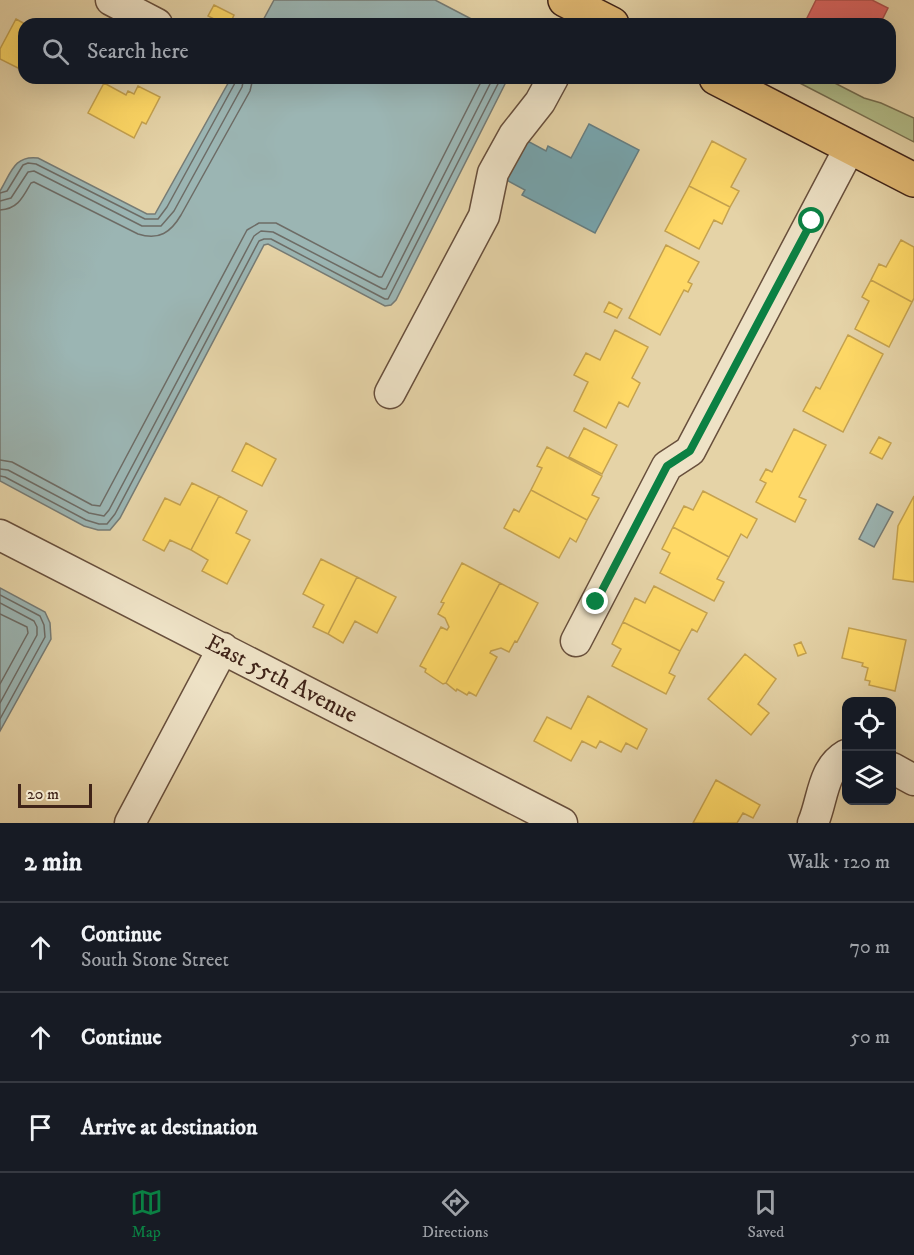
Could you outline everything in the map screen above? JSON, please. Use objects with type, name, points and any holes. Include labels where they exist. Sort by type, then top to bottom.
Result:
[{"type":"main road","points":[[728,84],[914,180]]},
{"type":"street","points":[[111,0],[146,18]]},
{"type":"street","points":[[390,393],[484,216],[494,172],[514,135],[540,102],[550,84]]},
{"type":"street","points":[[576,641],[667,466],[690,451],[850,147]]},
{"type":"street","name":"East 55th Avenue","points":[[0,535],[562,823]]},
{"type":"street","points":[[130,823],[223,648]]},
{"type":"street","points":[[813,823],[826,779],[834,764],[842,758]]},
{"type":"street","points":[[896,771],[914,780]]},
{"type":"green space","points":[[802,84],[837,84],[864,98],[914,118],[914,142]]},
{"type":"water","points":[[274,0],[435,0],[470,18],[264,18]]},
{"type":"water","points":[[228,84],[505,84],[396,300],[391,305],[385,306],[268,244],[264,245],[120,518],[110,530],[98,530],[84,526],[0,481],[0,191],[18,162],[23,159],[38,158],[147,214],[155,214]]},
{"type":"water","points":[[877,504],[893,512],[874,547],[859,539]]},
{"type":"water","points":[[0,588],[45,612],[50,623],[51,639],[0,731]]},
{"type":"building: Homes","points":[[214,5],[234,15],[233,18],[208,16]]},
{"type":"building: Homes","points":[[16,19],[18,20],[18,68],[0,59],[0,49]]},
{"type":"building: Homes","points":[[103,84],[126,95],[128,91],[134,94],[138,86],[160,97],[146,124],[142,122],[134,138],[88,113]]},
{"type":"building: Homes","points":[[712,141],[746,159],[731,187],[739,191],[730,207],[689,186]]},
{"type":"building: Homes","points":[[689,186],[730,207],[722,224],[714,220],[699,249],[665,231]]},
{"type":"building: Homes","points":[[901,240],[914,247],[914,298],[912,302],[871,280],[879,264],[886,267]]},
{"type":"building: Homes","points":[[666,245],[699,262],[688,282],[692,284],[688,292],[684,290],[660,335],[629,318]]},
{"type":"building: Homes","points":[[871,280],[912,302],[889,347],[855,329],[869,301],[862,297]]},
{"type":"building: Homes","points":[[609,302],[622,309],[617,318],[604,312]]},
{"type":"building: Homes","points":[[615,330],[648,347],[632,378],[640,383],[628,407],[619,402],[606,428],[574,411],[588,382],[574,375],[586,353],[600,360]]},
{"type":"building: Homes","points":[[848,335],[883,354],[843,432],[803,411],[816,387],[820,389]]},
{"type":"building: Homes","points":[[584,428],[617,445],[602,474],[569,457]]},
{"type":"building: Homes","points":[[794,429],[826,445],[799,497],[806,500],[795,522],[756,502],[766,483],[760,480],[766,469],[772,472]]},
{"type":"building: Homes","points":[[879,437],[891,443],[882,459],[870,453]]},
{"type":"building: Homes","points":[[246,443],[276,459],[262,486],[232,471]]},
{"type":"building: Homes","points":[[547,447],[602,476],[592,495],[599,498],[587,520],[531,490],[542,468],[537,466]]},
{"type":"building: Homes","points":[[192,483],[219,496],[191,550],[170,540],[164,551],[143,540],[165,498],[180,505]]},
{"type":"building: Homes","points":[[531,490],[587,520],[576,542],[570,538],[559,558],[504,528],[514,509],[519,512]]},
{"type":"building: Homes","points":[[703,491],[757,519],[747,538],[741,534],[729,557],[673,527],[684,506],[693,510]]},
{"type":"building: Homes","points":[[219,496],[247,511],[236,533],[250,540],[227,584],[202,571],[208,560],[191,550]]},
{"type":"building: Homes","points":[[914,496],[914,582],[893,579],[898,526]]},
{"type":"building: Homes","points":[[673,527],[729,557],[717,579],[724,582],[714,601],[660,573],[670,553],[662,549]]},
{"type":"building: Homes","points":[[321,559],[357,577],[328,634],[313,627],[324,605],[303,594]]},
{"type":"building: Homes","points":[[462,563],[500,583],[446,683],[443,684],[420,666],[441,627],[447,630],[449,627],[445,618],[438,614],[444,603],[441,602]]},
{"type":"building: Homes","points":[[357,577],[396,597],[377,633],[355,621],[343,643],[328,634]]},
{"type":"building: Homes","points":[[500,583],[538,603],[509,652],[501,648],[491,651],[490,653],[497,657],[476,696],[469,692],[467,695],[457,689],[456,691],[446,683]]},
{"type":"building: Homes","points":[[654,586],[707,613],[697,632],[692,629],[680,651],[623,622],[635,598],[645,603]]},
{"type":"building: Homes","points":[[623,622],[680,651],[669,673],[675,676],[666,694],[612,666],[621,649],[612,644]]},
{"type":"building: Homes","points":[[849,628],[906,640],[895,691],[869,685],[870,681],[865,680],[868,668],[862,666],[863,663],[842,658]]},
{"type":"building: Homes","points":[[801,642],[806,653],[798,656],[794,645]]},
{"type":"building: Homes","points":[[745,654],[776,679],[758,704],[769,713],[751,735],[708,699]]},
{"type":"building: Homes","points":[[588,696],[647,729],[637,749],[626,743],[621,752],[600,741],[596,748],[582,741],[571,761],[534,741],[547,717],[571,729]]},
{"type":"building: Homes","points":[[716,780],[760,805],[753,818],[743,813],[737,823],[693,823]]},
{"type":"building: Shops","points":[[816,0],[872,0],[888,8],[883,18],[807,18]]},
{"type":"building: Public","points":[[589,124],[639,150],[595,233],[522,195],[525,190],[501,177],[522,138],[546,151],[548,146],[571,158]]},
{"type":"route","points":[[596,602],[667,466],[690,451],[812,221]]}]
